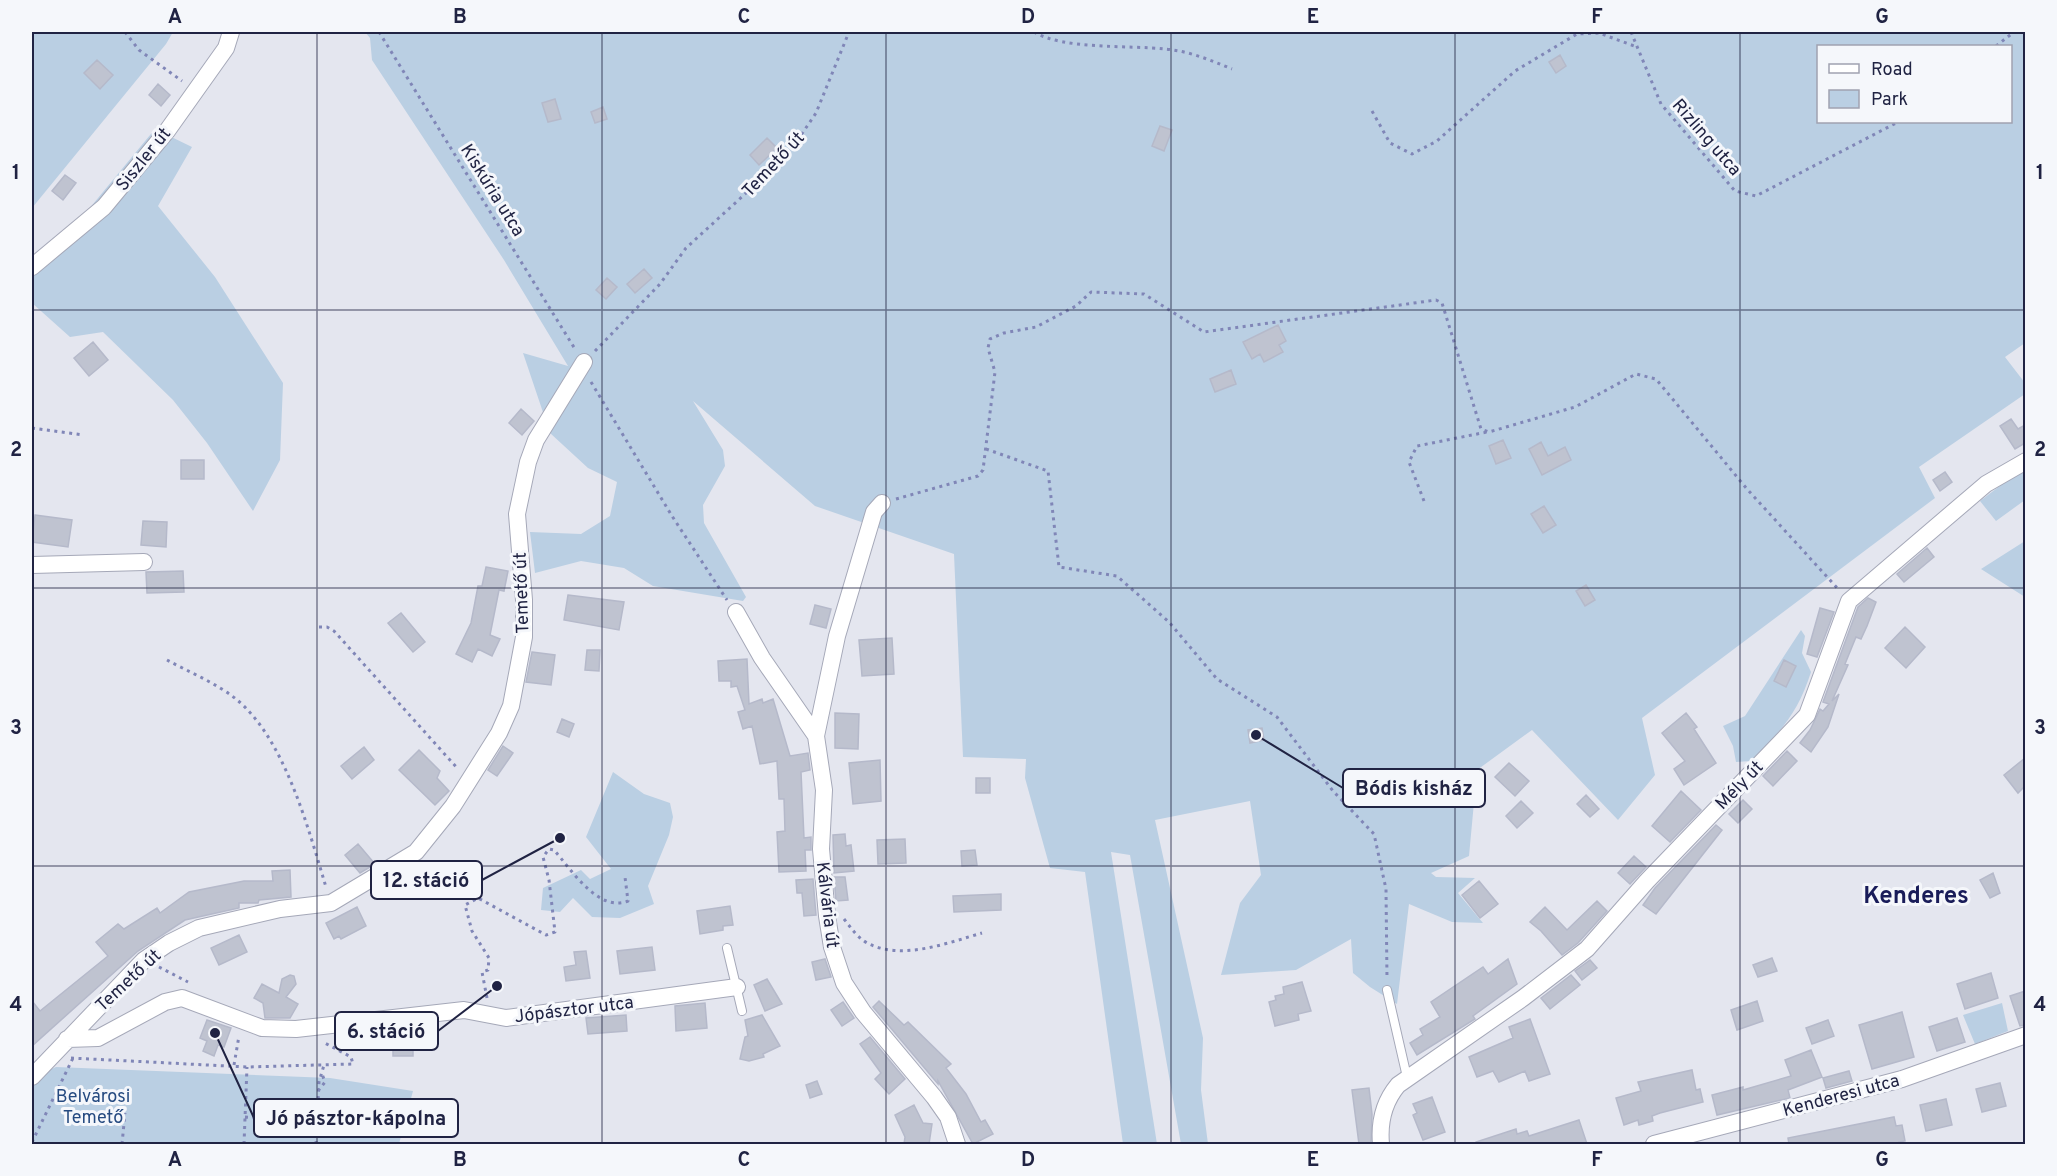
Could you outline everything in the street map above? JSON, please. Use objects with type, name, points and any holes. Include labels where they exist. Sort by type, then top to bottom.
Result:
[{"type":"street","name":"Siszler út","points":[[32,267],[104,207],[167,130],[226,48],[231,32]]},
{"type":"street","name":"Temető út","points":[[32,1077],[144,960],[180,936],[199,928],[280,909],[331,903],[416,852],[453,806],[500,733],[512,706],[524,637],[524,600],[517,514],[528,462],[541,433],[584,363]]},
{"type":"street","name":"Mély út","points":[[1381,1144],[1379,1128],[1385,1104],[1398,1085],[1523,998],[1587,949],[1647,881],[1807,715],[1849,601],[1986,484],[2025,461]]},
{"type":"street","name":"Kálvária út","points":[[878,508],[837,636],[816,735],[824,790],[821,849],[827,916],[832,947],[844,983],[863,1012],[934,1097],[948,1117],[957,1144]]},
{"type":"street","points":[[32,565],[144,562]]},
{"type":"street","name":"Kálvária út","points":[[736,612],[762,658],[816,735]]},
{"type":"street","name":"Jópásztor utca","points":[[67,1039],[98,1038],[165,1002],[182,998],[262,1028],[354,1024],[464,1010],[507,1018],[737,987]]},
{"type":"street","name":"Kenderesi utca","points":[[1654,1144],[1902,1079],[2025,1035]]},
{"type":"lane","points":[[727,948],[742,1011]]},
{"type":"lane","points":[[1387,990],[1407,1077]]},
{"type":"path","points":[[125,32],[139,50],[178,80],[190,80]]},
{"type":"path","name":"Kiskúria utca","points":[[379,32],[584,363],[593,385],[660,496],[736,612]]},
{"type":"path","name":"Temető út","points":[[584,363],[660,284],[686,248],[768,173],[795,144],[816,113],[849,32]]},
{"type":"path","points":[[1034,32],[1061,40],[1134,49],[1165,49],[1200,56],[1232,69]]},
{"type":"path","name":"Rizling utca","points":[[1631,32],[1660,104],[1735,190],[1756,196],[1896,123]]},
{"type":"path","points":[[1997,45],[2014,32]]},
{"type":"path","points":[[1372,111],[1390,142],[1412,154],[1437,141],[1515,71],[1578,34],[1599,33],[1637,47]]},
{"type":"path","points":[[878,508],[978,476],[983,470],[995,372],[988,348],[990,339],[1004,333],[1036,327],[1076,306],[1091,292],[1144,294],[1204,332],[1436,300],[1442,303],[1482,429],[1489,432]]},
{"type":"path","points":[[1424,501],[1409,462],[1417,446],[1489,432],[1575,407],[1636,375],[1656,379],[1747,489],[1849,601]]},
{"type":"path","points":[[32,429],[84,435]]},
{"type":"path","points":[[986,449],[1048,471],[1059,567],[1117,576],[1169,622],[1217,679],[1277,717],[1333,791],[1374,834],[1386,889],[1387,990]]},
{"type":"path","points":[[318,627],[327,627],[334,631],[468,781]]},
{"type":"path","points":[[168,660],[236,699],[271,742],[303,811],[331,903]]},
{"type":"path","points":[[490,1014],[482,972],[488,970],[489,958],[472,932],[465,905],[478,898],[546,935],[555,932],[549,880],[543,857],[549,849],[554,850],[598,898],[622,903],[628,901],[625,877]]},
{"type":"path","points":[[827,916],[843,919],[857,936],[867,943],[892,950],[937,945],[982,933]]},
{"type":"path","points":[[51,1057],[247,1067],[353,1064],[351,1057],[322,1041]]},
{"type":"path","points":[[32,1142],[74,1058]]},
{"type":"path","points":[[316,1144],[318,1091],[324,1065]]},
{"type":"path","points":[[244,1144],[247,1067]]},
{"type":"path","points":[[318,1091],[326,1082],[321,1072]]},
{"type":"path","points":[[122,1144],[125,1113]]},
{"type":"path","points":[[245,1118],[317,1121]]},
{"type":"green space","points":[[32,32],[173,32],[166,44],[32,208]]},
{"type":"green space","points":[[365,32],[2025,32],[2025,343],[2005,357],[2025,383],[2025,394],[1919,467],[1935,498],[1642,718],[1655,775],[1618,820],[1532,730],[1477,770],[1469,856],[1431,873],[1436,877],[1475,878],[1458,893],[1483,923],[1452,922],[1409,904],[1397,1004],[1353,973],[1351,939],[1296,970],[1221,975],[1240,903],[1261,875],[1250,801],[1155,820],[1203,1038],[1201,1090],[1208,1144],[1181,1144],[1130,855],[1111,852],[1157,1144],[1123,1144],[1085,872],[1050,868],[1025,778],[1026,759],[963,757],[954,554],[815,506],[693,401],[723,450],[725,466],[703,505],[704,523],[746,597],[743,601],[653,586],[624,568],[581,561],[535,573],[530,532],[581,534],[610,516],[617,482],[588,468],[550,433],[523,353],[568,366],[504,260],[372,60],[370,38]]},
{"type":"green space","points":[[155,129],[192,147],[158,206],[215,277],[283,383],[280,460],[253,511],[207,443],[173,400],[103,332],[70,337],[32,303],[32,278],[69,242],[84,215]]},
{"type":"green space","points":[[2025,467],[2025,500],[1996,521],[1980,501]]},
{"type":"green space","points":[[2025,541],[2025,597],[1981,569]]},
{"type":"green space","points":[[1801,630],[1805,636],[1802,653],[1811,672],[1800,699],[1780,730],[1751,761],[1736,762],[1733,746],[1723,726],[1745,716]]},
{"type":"green space","points":[[613,772],[644,794],[670,803],[673,817],[669,835],[648,886],[654,904],[620,918],[592,917],[573,898],[560,912],[541,910],[543,888],[581,870],[590,879],[611,869],[586,837]]},
{"type":"green space","points":[[2002,1003],[2008,1031],[1975,1044],[1963,1015]]},
{"type":"green space","name":"Belvárosi Temető","points":[[56,1067],[330,1078],[413,1091],[399,1144],[32,1144],[32,1088],[45,1072]]},
{"type":"building","points":[[1560,55],[1566,66],[1556,73],[1549,62]]},
{"type":"building","points":[[97,60],[113,75],[100,89],[84,73]]},
{"type":"building","points":[[158,84],[170,95],[161,106],[149,95]]},
{"type":"building","points":[[555,99],[561,119],[548,122],[542,103]]},
{"type":"building","points":[[603,107],[607,119],[595,123],[591,112]]},
{"type":"building","points":[[1160,126],[1172,130],[1164,151],[1152,146]]},
{"type":"building","points":[[767,138],[777,148],[759,165],[750,155]]},
{"type":"building","points":[[65,175],[76,183],[63,200],[52,191]]},
{"type":"building","points":[[644,269],[652,278],[635,293],[627,284]]},
{"type":"building","points":[[607,278],[617,287],[606,299],[596,290]]},
{"type":"building","points":[[1278,325],[1286,341],[1279,345],[1283,352],[1264,362],[1260,354],[1252,359],[1243,342]]},
{"type":"building","points":[[93,342],[108,360],[89,376],[74,358]]},
{"type":"building","points":[[1231,370],[1236,384],[1215,392],[1210,379]]},
{"type":"building","points":[[521,409],[534,421],[522,435],[509,423]]},
{"type":"building","points":[[2011,419],[2018,429],[2025,425],[2025,443],[2015,449],[2000,426]]},
{"type":"building","points":[[1503,440],[1511,458],[1496,464],[1489,446]]},
{"type":"building","points":[[1541,442],[1548,456],[1565,447],[1571,460],[1542,475],[1529,449]]},
{"type":"building","points":[[181,460],[204,460],[204,479],[181,479]]},
{"type":"building","points":[[1945,472],[1952,482],[1940,491],[1933,480]]},
{"type":"building","points":[[1544,506],[1556,525],[1543,533],[1531,514]]},
{"type":"building","points":[[35,515],[72,520],[68,547],[32,542]]},
{"type":"building","points":[[143,521],[167,522],[166,547],[141,545]]},
{"type":"building","points":[[1927,548],[1934,557],[1904,582],[1897,574]]},
{"type":"building","points":[[486,567],[508,571],[504,591],[499,590],[490,635],[500,639],[492,656],[478,649],[472,662],[456,654],[471,623],[478,586],[482,586]]},
{"type":"building","points":[[183,571],[184,592],[147,593],[146,572]]},
{"type":"building","points":[[1586,585],[1595,600],[1585,606],[1576,591]]},
{"type":"building","points":[[568,595],[624,602],[619,630],[564,620]]},
{"type":"building","points":[[1868,598],[1876,602],[1861,639],[1856,637],[1845,664],[1848,665],[1832,701],[1839,694],[1828,727],[1811,752],[1800,743],[1810,730],[1820,709],[1823,711],[1829,704],[1823,702],[1858,607]]},
{"type":"building","points":[[815,605],[831,609],[826,628],[810,624]]},
{"type":"building","points":[[1820,608],[1834,612],[1817,657],[1807,654]]},
{"type":"building","points":[[401,613],[425,642],[413,652],[388,623]]},
{"type":"building","points":[[1905,627],[1925,647],[1906,668],[1885,648]]},
{"type":"building","points":[[892,638],[894,674],[862,676],[859,640]]},
{"type":"building","points":[[587,650],[600,650],[599,671],[585,670]]},
{"type":"building","points":[[532,652],[555,655],[551,685],[526,682]]},
{"type":"building","points":[[747,659],[749,704],[762,699],[763,703],[773,699],[790,756],[808,753],[810,770],[801,772],[804,838],[811,837],[811,850],[805,850],[806,871],[779,872],[777,832],[785,831],[784,799],[779,799],[777,761],[760,764],[752,726],[743,729],[738,712],[745,710],[737,686],[731,687],[731,681],[719,681],[718,661]]},
{"type":"building","points":[[1784,660],[1796,666],[1786,687],[1774,681]]},
{"type":"building","points":[[835,713],[859,714],[858,749],[835,748]]},
{"type":"building","points":[[1686,713],[1697,727],[1694,729],[1716,763],[1684,785],[1674,769],[1685,761],[1662,733]]},
{"type":"building","points":[[562,719],[574,724],[569,737],[557,732]]},
{"type":"building","points":[[1262,728],[1264,740],[1250,743],[1248,730]]},
{"type":"building","points":[[503,746],[513,753],[497,776],[488,770]]},
{"type":"building","points":[[364,747],[374,760],[352,779],[341,766]]},
{"type":"building","points":[[419,750],[440,771],[437,778],[449,791],[435,805],[399,770]]},
{"type":"building","points":[[1787,751],[1797,761],[1773,786],[1763,776]]},
{"type":"building","points":[[2025,758],[2025,786],[2018,793],[2004,775]]},
{"type":"building","points":[[880,760],[881,801],[853,804],[849,763]]},
{"type":"building","points":[[1509,763],[1529,781],[1515,796],[1495,777]]},
{"type":"building","points":[[976,778],[990,778],[990,793],[976,793]]},
{"type":"building","points":[[1681,791],[1701,810],[1670,842],[1652,826]]},
{"type":"building","points":[[1586,795],[1599,809],[1590,817],[1577,804]]},
{"type":"building","points":[[1743,800],[1752,809],[1738,823],[1729,814]]},
{"type":"building","points":[[1521,801],[1533,813],[1517,828],[1506,816]]},
{"type":"building","points":[[1716,825],[1722,830],[1656,914],[1643,905],[1655,888]]},
{"type":"building","points":[[845,834],[846,846],[851,845],[854,871],[834,873],[833,835]]},
{"type":"building","points":[[905,839],[906,863],[878,864],[877,840]]},
{"type":"building","points":[[358,844],[375,864],[360,873],[345,855]]},
{"type":"building","points":[[975,850],[977,865],[962,866],[961,851]]},
{"type":"building","points":[[1634,856],[1646,867],[1630,884],[1618,873]]},
{"type":"building","points":[[290,870],[291,897],[259,900],[258,903],[239,903],[239,908],[185,920],[138,951],[32,1046],[32,1001],[40,1011],[108,956],[96,942],[118,924],[124,929],[157,908],[160,913],[189,892],[244,881],[273,881],[272,871]]},
{"type":"building","points":[[1993,873],[2000,893],[1990,898],[1980,880]]},
{"type":"building","points":[[834,877],[845,877],[848,900],[836,901]]},
{"type":"building","points":[[813,879],[816,915],[804,916],[802,893],[797,893],[796,880]]},
{"type":"building","points":[[1479,881],[1498,904],[1480,918],[1462,895]]},
{"type":"building","points":[[1001,894],[1001,910],[954,912],[953,896]]},
{"type":"building","points":[[1597,901],[1607,911],[1578,943],[1562,955],[1530,922],[1545,907],[1567,930]]},
{"type":"building","points":[[730,906],[733,925],[723,926],[723,930],[700,934],[697,911]]},
{"type":"building","points":[[357,907],[366,926],[341,939],[339,936],[334,939],[326,923]]},
{"type":"building","points":[[239,935],[247,952],[219,965],[211,948]]},
{"type":"building","points":[[652,947],[655,970],[620,974],[617,951]]},
{"type":"building","points":[[586,951],[590,978],[566,981],[564,967],[576,965],[574,952]]},
{"type":"building","points":[[1772,958],[1777,971],[1758,977],[1753,965]]},
{"type":"building","points":[[825,959],[831,977],[816,980],[812,962]]},
{"type":"building","points":[[1508,959],[1517,984],[1473,1016],[1475,1019],[1417,1055],[1410,1043],[1423,1035],[1420,1029],[1440,1017],[1431,1002],[1483,967],[1488,974]]},
{"type":"building","points":[[1590,960],[1597,968],[1582,980],[1575,971]]},
{"type":"building","points":[[1991,973],[1998,998],[1965,1009],[1957,984]]},
{"type":"building","points":[[290,975],[294,976],[296,984],[286,997],[298,1004],[290,1018],[265,1018],[263,1003],[254,998],[262,984],[279,993],[282,979]]},
{"type":"building","points":[[1571,975],[1580,985],[1550,1009],[1541,998]]},
{"type":"building","points":[[767,979],[782,1004],[765,1011],[754,985]]},
{"type":"building","points":[[1302,982],[1311,1011],[1298,1014],[1299,1020],[1275,1026],[1269,1002],[1276,1000],[1275,996],[1284,994],[1283,987]]},
{"type":"building","points":[[2025,991],[2025,1025],[2020,1026],[2010,996]]},
{"type":"building","points":[[879,1001],[904,1025],[908,1022],[951,1064],[946,1068],[966,1094],[981,1122],[985,1120],[993,1134],[973,1144],[938,1081],[938,1084],[873,1007]]},
{"type":"building","points":[[1757,1001],[1763,1021],[1737,1030],[1731,1010]]},
{"type":"building","points":[[843,1002],[854,1018],[842,1026],[831,1010]]},
{"type":"building","points":[[705,1003],[707,1028],[676,1031],[675,1006]]},
{"type":"building","points":[[1902,1012],[1914,1057],[1872,1069],[1859,1025]]},
{"type":"building","points":[[626,1015],[627,1031],[588,1034],[586,1018]]},
{"type":"building","points":[[762,1015],[780,1046],[763,1054],[764,1057],[749,1061],[740,1059],[745,1037],[748,1036],[745,1020]]},
{"type":"building","points":[[1957,1018],[1965,1042],[1937,1051],[1929,1027]]},
{"type":"building","points":[[1530,1019],[1550,1074],[1529,1081],[1525,1071],[1499,1082],[1493,1071],[1477,1077],[1469,1057],[1513,1038],[1509,1027]]},
{"type":"building","points":[[207,1020],[231,1028],[224,1047],[218,1045],[214,1056],[203,1051],[207,1041],[200,1038]]},
{"type":"building","points":[[1828,1020],[1834,1036],[1812,1044],[1806,1028]]},
{"type":"building","points":[[870,1037],[905,1079],[889,1094],[875,1079],[881,1073],[860,1044]]},
{"type":"building","points":[[393,1040],[413,1040],[413,1056],[393,1056]]},
{"type":"building","points":[[1811,1050],[1822,1077],[1788,1090],[1790,1098],[1717,1115],[1712,1095],[1743,1087],[1743,1090],[1791,1076],[1785,1060]]},
{"type":"building","points":[[1692,1070],[1696,1090],[1700,1089],[1703,1102],[1652,1116],[1653,1121],[1639,1125],[1638,1120],[1624,1125],[1616,1098],[1641,1091],[1638,1082]]},
{"type":"building","points":[[1849,1071],[1852,1081],[1826,1088],[1823,1078]]},
{"type":"building","points":[[817,1081],[822,1094],[810,1098],[806,1085]]},
{"type":"building","points":[[2000,1083],[2006,1106],[1982,1112],[1976,1089]]},
{"type":"building","points":[[1369,1088],[1372,1114],[1371,1144],[1359,1144],[1352,1090]]},
{"type":"building","points":[[1432,1097],[1445,1132],[1423,1140],[1413,1115],[1417,1113],[1413,1104]]},
{"type":"building","points":[[1946,1099],[1952,1125],[1926,1131],[1920,1105]]},
{"type":"building","points":[[914,1105],[923,1123],[932,1124],[929,1144],[904,1144],[905,1137],[895,1115]]},
{"type":"building","points":[[1894,1117],[1896,1126],[1902,1125],[1905,1141],[1899,1142],[1900,1144],[1789,1144],[1788,1138]]},
{"type":"building","points":[[1579,1120],[1587,1144],[1476,1144],[1476,1142],[1516,1129],[1517,1134],[1527,1131],[1529,1136]]},
{"type":"place","name":"Bódis kisház","points":[[1256,735]]},
{"type":"place","name":"12. stáció","points":[[560,838]]},
{"type":"place","name":"6. stáció","points":[[497,986]]},
{"type":"place","name":"Jó pásztor-kápolna","points":[[215,1033]]},
{"type":"district","name":"Kenderes","points":[[1916,895]]}]
